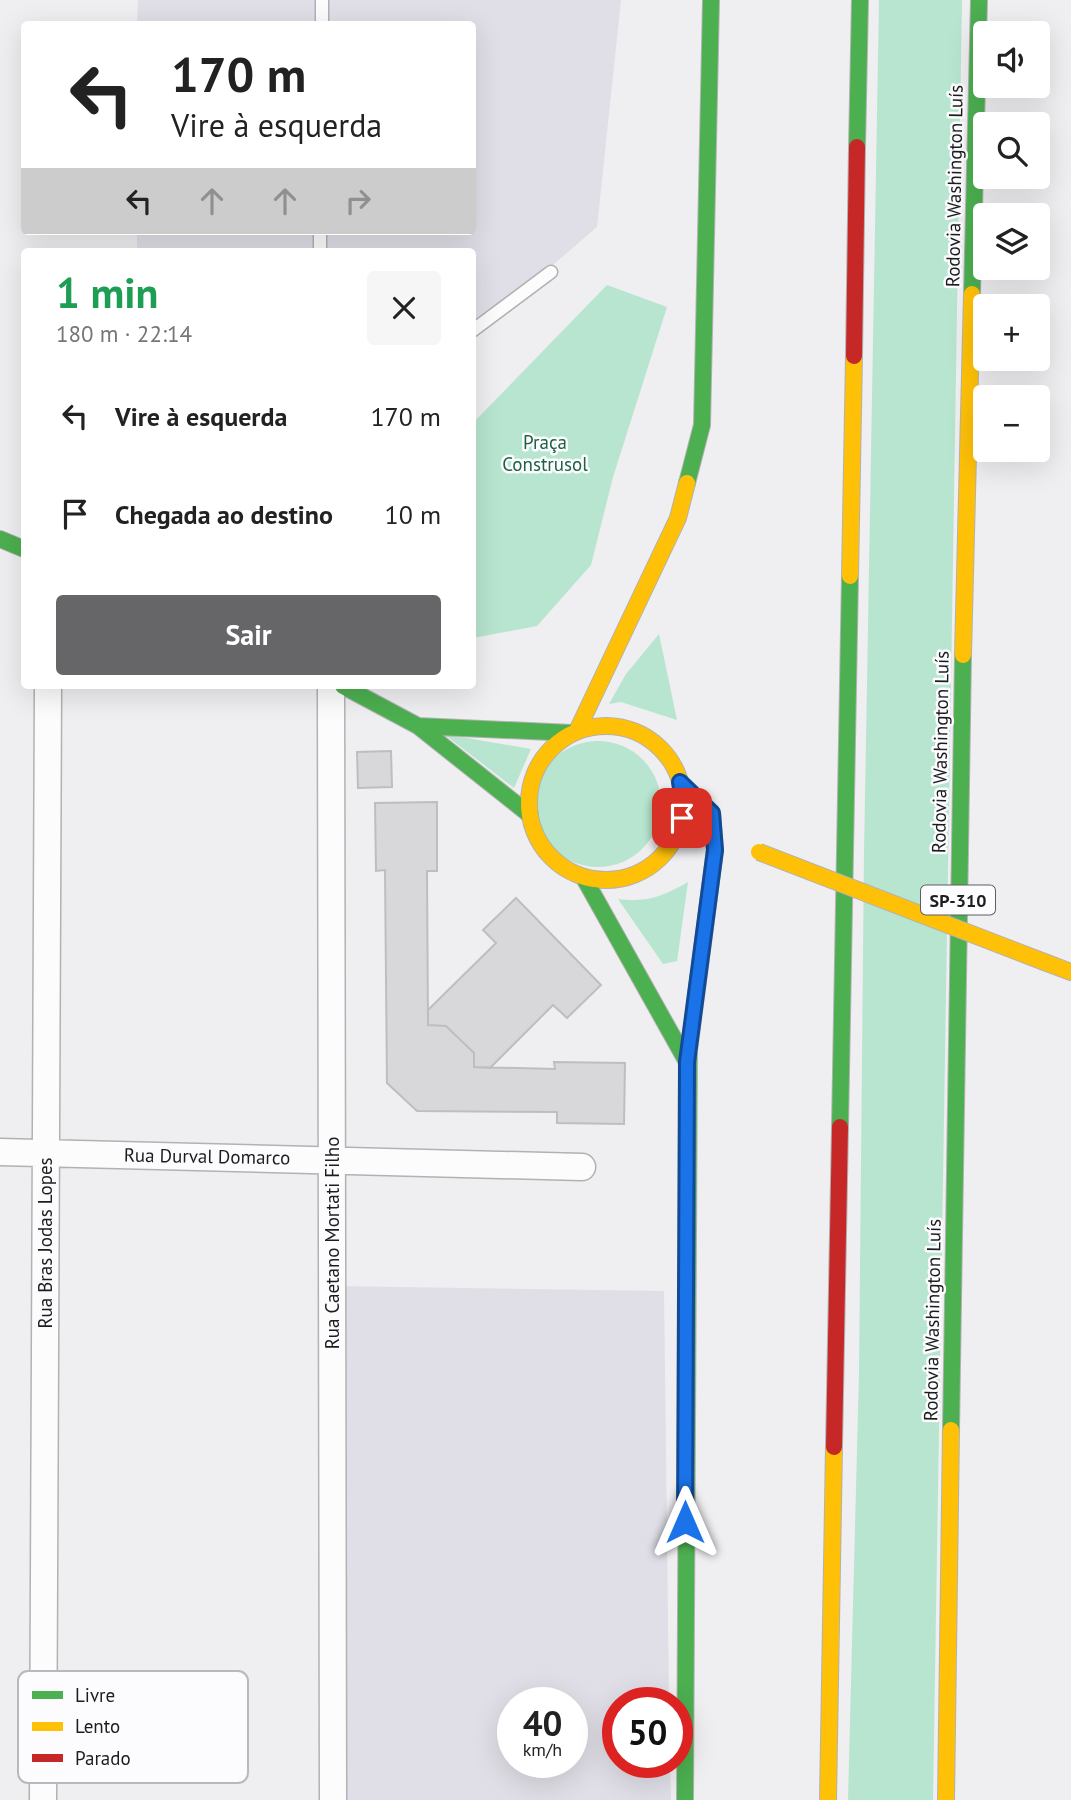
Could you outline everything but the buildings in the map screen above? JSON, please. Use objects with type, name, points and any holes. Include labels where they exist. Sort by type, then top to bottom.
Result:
[{"type":"main road","points":[[418,726],[574,732],[602,725],[628,729],[651,740],[669,758],[680,782],[682,818],[676,836],[667,851],[654,864],[638,874],[603,881],[584,878],[564,869],[548,855],[536,836],[529,798],[537,767],[546,753],[574,732],[678,518],[702,425],[711,0]]},
{"type":"main road","points":[[828,1800],[860,0]]},
{"type":"main road","name":"Rodovia Washington Luís","points":[[946,1800],[960,800],[979,0]]},
{"type":"main road","points":[[0,539],[21,548]]},
{"type":"main road","points":[[348,689],[418,726],[530,815]]},
{"type":"main road","points":[[680,782],[727,829]]},
{"type":"main road","points":[[685,1800],[687,1062],[700,959],[722,849],[712,813]]},
{"type":"main road","points":[[722,849],[759,852],[1071,972]]},
{"type":"main road","points":[[654,864],[678,859]]},
{"type":"main road","points":[[584,878],[687,1062]]},
{"type":"main road","points":[[685,970],[700,959]]},
{"type":"main road","points":[[638,974],[655,981],[665,980]]},
{"type":"street","name":"Rua Bras Jodas Lopes","points":[[43,1671],[48,689]]},
{"type":"street","name":"Rua Caetano Mortati Filho","points":[[331,689],[333,1800]]},
{"type":"street","name":"Rua Durval Domarco","points":[[0,1152],[582,1167]]},
{"type":"lane","points":[[322,0],[322,21]]},
{"type":"lane","points":[[476,328],[551,272]]},
{"type":"shaded area","points":[[138,0],[621,0],[597,227],[476,331],[476,248],[137,248],[137,235],[476,235],[476,21],[137,21]]},
{"type":"shaded area","points":[[333,1286],[664,1291],[669,1687],[602,1687],[602,1778],[670,1778],[671,1800],[333,1800]]},
{"type":"green space","points":[[879,0],[962,0],[933,1800],[848,1800],[859,1372],[864,854]]},
{"type":"green space","name":"Praça Construsol","points":[[607,285],[667,307],[613,477],[591,565],[537,626],[476,637],[476,420]]},
{"type":"green space","points":[[659,634],[677,720],[621,702],[609,704],[626,674]]},
{"type":"green space","points":[[444,734],[531,749],[514,788]]},
{"type":"green space","points":[[598,741],[622,746],[643,759],[656,780],[661,804],[656,828],[643,849],[622,862],[598,867],[574,862],[553,849],[540,828],[535,804],[540,780],[553,759],[574,746]]},
{"type":"green space","points":[[688,882],[677,961],[663,964],[618,899],[655,897]]},
{"type":"traffic: fast","points":[[687,483],[702,425],[711,0]]},
{"type":"traffic: fast","points":[[857,147],[860,0]]},
{"type":"traffic: fast","points":[[972,294],[979,0]]},
{"type":"traffic: fast","points":[[0,539],[21,548]]},
{"type":"traffic: fast","points":[[840,1127],[850,576]]},
{"type":"traffic: fast","points":[[951,1430],[963,655]]},
{"type":"traffic: fast","points":[[349,689],[418,726],[530,815]]},
{"type":"traffic: fast","points":[[418,726],[572,733]]},
{"type":"traffic: fast","points":[[584,878],[687,1062]]},
{"type":"traffic: fast","points":[[685,1800],[689,1050]]},
{"type":"traffic: slow","points":[[963,655],[972,294]]},
{"type":"traffic: slow","points":[[850,576],[854,356]]},
{"type":"traffic: slow","points":[[577,731],[678,518],[687,483]]},
{"type":"traffic: slow","points":[[606,726],[636,732],[661,748],[677,773],[683,803],[677,833],[661,858],[636,874],[606,880],[576,874],[551,858],[535,833],[529,803],[535,773],[551,748],[576,732],[606,726]]},
{"type":"traffic: slow","points":[[759,852],[1047,963]]},
{"type":"traffic: slow","points":[[1047,963],[1071,972]]},
{"type":"traffic: slow","points":[[946,1800],[951,1430]]},
{"type":"traffic: slow","points":[[828,1800],[834,1447]]},
{"type":"traffic: jam","points":[[854,356],[857,147]]},
{"type":"traffic: jam","points":[[689,1050],[715,850],[712,813]]},
{"type":"traffic: jam","points":[[834,1447],[840,1127]]},
{"type":"route","points":[[682,818],[680,782],[712,813],[715,850],[687,1062],[685,1522]]}]
